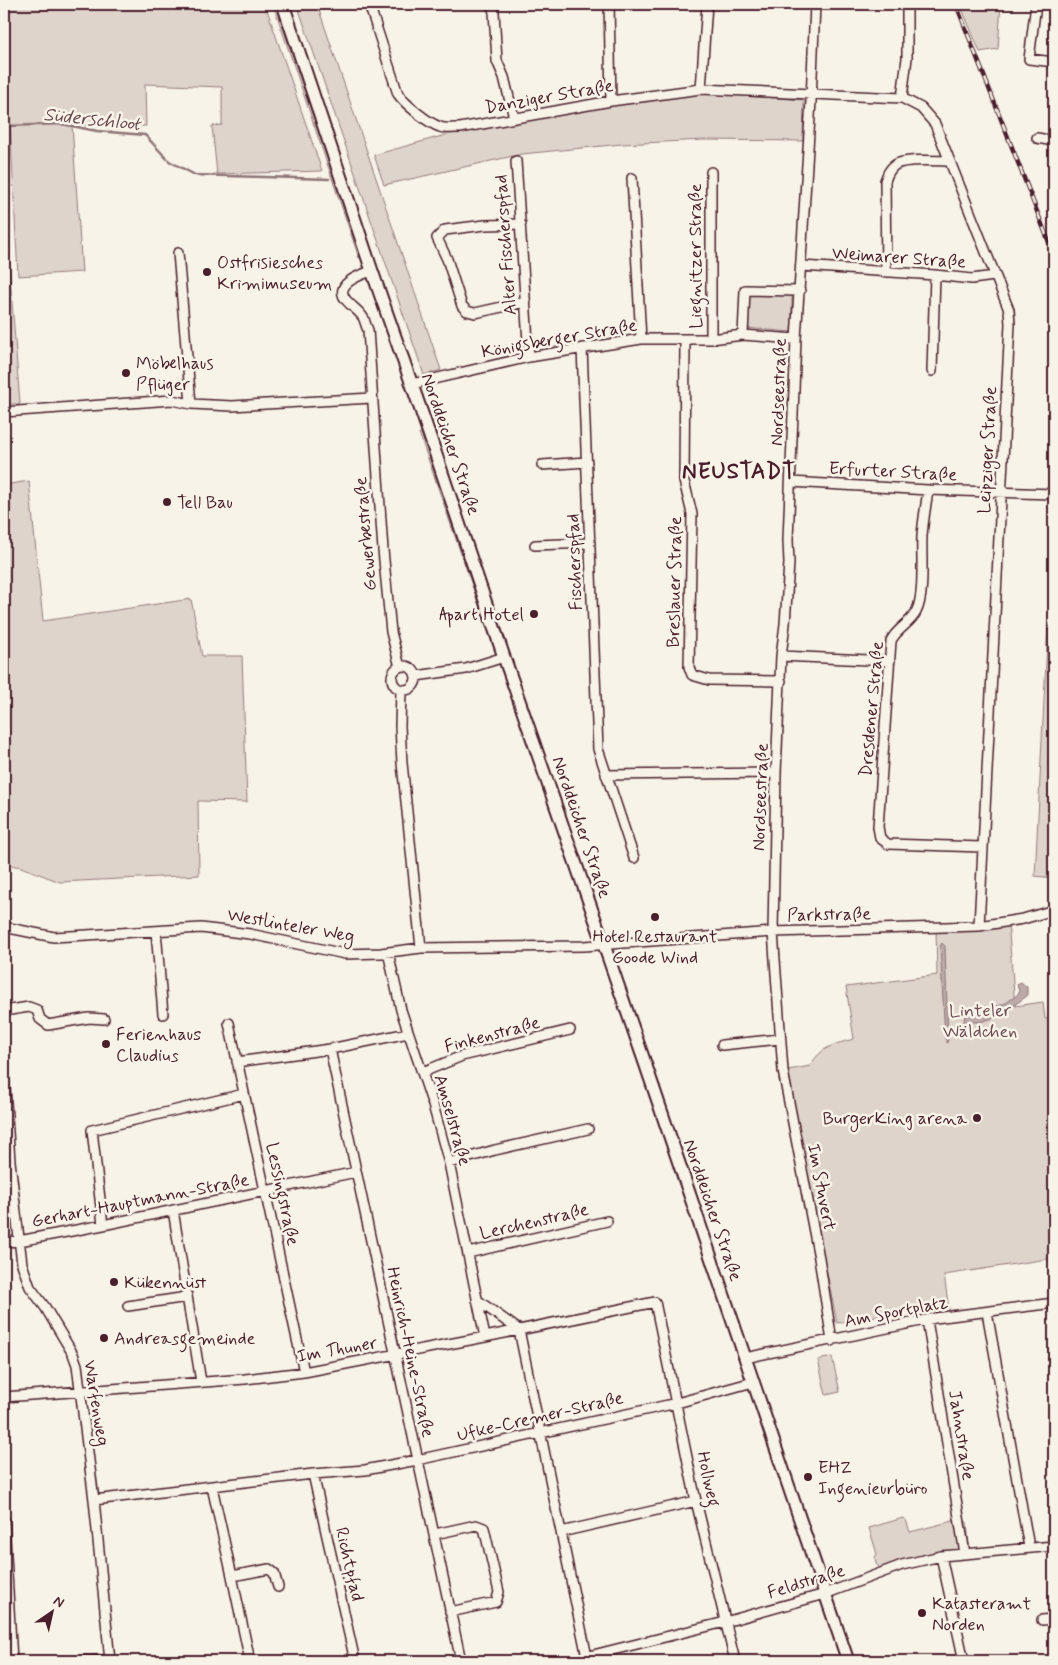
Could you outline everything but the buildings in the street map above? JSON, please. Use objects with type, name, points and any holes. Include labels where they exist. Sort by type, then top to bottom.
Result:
[{"type":"main road","name":"Norddeicher Straße","points":[[283,4],[372,271],[645,1063],[848,1661]]},
{"type":"street","name":"Danziger Straße","points":[[369,4],[398,94],[408,106],[440,127],[460,128],[611,101],[701,89],[811,94]]},
{"type":"street","points":[[491,4],[494,12],[497,61],[504,77],[514,118]]},
{"type":"street","points":[[609,4],[611,101]]},
{"type":"street","points":[[701,89],[706,4]]},
{"type":"street","name":"Nordseestraße","points":[[773,932],[776,773],[781,656],[785,624],[796,339],[802,266],[815,4]]},
{"type":"street","points":[[1036,4],[1030,59],[1054,62]]},
{"type":"street","points":[[902,98],[907,58],[907,5]]},
{"type":"street","name":"Leipziger Straße","points":[[811,94],[902,98],[921,108],[935,124],[1008,310],[1010,324],[979,926]]},
{"type":"street","points":[[1037,138],[1054,141]]},
{"type":"street","name":"Alter Fischerspfad","points":[[516,161],[529,357]]},
{"type":"street","points":[[886,272],[885,181],[888,172],[896,164],[906,162],[950,161]]},
{"type":"street","name":"Liegnitzer Straße","points":[[711,172],[711,339]]},
{"type":"street","points":[[632,178],[641,339]]},
{"type":"street","points":[[521,224],[485,225],[445,230],[437,238],[447,259],[462,306],[467,312],[475,313],[525,302]]},
{"type":"street","points":[[178,253],[191,404]]},
{"type":"street","name":"Weimarer Straße","points":[[802,266],[972,279],[994,276]]},
{"type":"street","name":"Gewerbestraße","points":[[372,271],[352,279],[346,283],[343,290],[344,297],[364,318],[368,330],[378,498],[389,618],[400,667],[394,672],[392,680],[396,687],[401,690],[401,749],[421,948]]},
{"type":"street","points":[[932,371],[935,275]]},
{"type":"street","points":[[743,335],[745,290],[800,291]]},
{"type":"street","name":"Königsberger Straße","points":[[412,384],[529,357],[641,339],[711,339],[743,335],[796,339]]},
{"type":"street","name":"Breslauer Straße","points":[[685,340],[684,480],[692,514],[689,667],[692,675],[709,680],[780,681]]},
{"type":"street","name":"Fischerspfad","points":[[582,348],[598,749],[634,858]]},
{"type":"street","points":[[4,412],[172,400],[191,404],[232,406],[372,398]]},
{"type":"street","points":[[542,465],[587,462]]},
{"type":"street","name":"Erfurter Straße","points":[[791,482],[928,490],[1054,494]]},
{"type":"street","name":"Dresdener Straße","points":[[928,490],[922,533],[921,593],[916,612],[894,634],[891,641],[878,827],[880,838],[888,844],[982,847]]},
{"type":"street","points":[[535,545],[590,543]]},
{"type":"street","points":[[781,656],[890,661]]},
{"type":"street","points":[[416,676],[466,670],[504,657]]},
{"type":"street","points":[[400,667],[410,668],[416,676],[416,682],[412,688],[401,690]]},
{"type":"street","points":[[606,775],[776,773]]},
{"type":"street","name":"Parkstraße","points":[[603,945],[773,932],[979,926],[1015,920],[1054,910]]},
{"type":"street","name":"Westlinteler Weg","points":[[4,927],[54,937],[201,928],[226,930],[345,954],[421,948],[603,945]]},
{"type":"street","points":[[156,931],[163,1014]]},
{"type":"street","name":"Im Stuvert","points":[[773,932],[783,1071],[819,1258],[832,1341]]},
{"type":"street","name":"Amselstraße","points":[[388,952],[401,1010],[423,1072],[449,1163],[485,1338]]},
{"type":"street","points":[[4,1011],[29,1008],[37,1010],[40,1019],[48,1025],[89,1018],[104,1019]]},
{"type":"street","name":"Lessingstraße","points":[[229,1023],[304,1372]]},
{"type":"street","name":"Finkenstraße","points":[[423,1072],[462,1056],[570,1030]]},
{"type":"street","points":[[237,1062],[330,1049],[408,1033]]},
{"type":"street","points":[[722,1045],[780,1039]]},
{"type":"street","name":"Heinrich-Heine-Straße","points":[[330,1049],[461,1661]]},
{"type":"street","name":"Warfenweg","points":[[4,1074],[7,1162],[22,1264],[30,1287],[45,1307],[74,1354],[77,1364],[94,1500],[110,1660]]},
{"type":"street","points":[[103,1225],[92,1130],[244,1094]]},
{"type":"street","points":[[449,1163],[588,1129]]},
{"type":"street","name":"Gerhart-Hauptmann-Straße","points":[[4,1242],[19,1241],[103,1225],[356,1172]]},
{"type":"street","points":[[173,1210],[201,1382]]},
{"type":"street","name":"Lerchenstraße","points":[[468,1253],[607,1221]]},
{"type":"street","points":[[128,1306],[187,1297]]},
{"type":"street","points":[[477,1300],[520,1330],[587,1657]]},
{"type":"street","name":"Im Thuner","points":[[4,1397],[245,1380],[304,1372],[485,1338],[655,1302]]},
{"type":"street","name":"Hollweg","points":[[655,1302],[696,1501],[734,1661]]},
{"type":"street","name":"Am Sportplatz","points":[[745,1358],[927,1320],[1054,1303]]},
{"type":"street","points":[[987,1312],[1029,1547]]},
{"type":"street","name":"Jahnstraße","points":[[927,1320],[965,1554]]},
{"type":"street","name":"Ufke-Cremer-Straße","points":[[94,1500],[313,1474],[365,1470],[677,1403],[753,1382]]},
{"type":"street","name":"Richtpfad","points":[[313,1474],[355,1661]]},
{"type":"street","points":[[212,1487],[250,1661]]},
{"type":"street","points":[[561,1532],[696,1501]]},
{"type":"street","points":[[4,1520],[12,1661]]},
{"type":"street","points":[[434,1534],[476,1525],[484,1528],[499,1592],[496,1602],[450,1612]]},
{"type":"street","name":"Feldstraße","points":[[569,1661],[725,1622],[825,1594],[902,1565],[941,1556],[1054,1546]]},
{"type":"street","points":[[941,1556],[964,1661]]},
{"type":"street","points":[[232,1576],[269,1569],[274,1573],[278,1587]]},
{"type":"street","points":[[1042,1620],[1054,1618]]},
{"type":"street","points":[[83,1661],[110,1660]]},
{"type":"green space","points":[[4,4],[265,4],[322,171],[217,174],[212,126],[222,125],[222,87],[145,84],[146,126],[72,125],[82,272],[18,276]]},
{"type":"green space","points":[[273,4],[275,4],[360,255],[359,258]]},
{"type":"green space","points":[[297,4],[317,4],[441,370],[424,375]]},
{"type":"green space","points":[[960,4],[1001,4],[998,49],[980,52]]},
{"type":"green space","points":[[701,93],[804,100],[803,141],[704,140],[622,144],[522,154],[384,185],[374,155],[449,134],[611,105]]},
{"type":"green space","points":[[4,200],[20,404],[8,404],[4,401]]},
{"type":"green space","points":[[748,292],[792,294],[792,332],[746,328]]},
{"type":"green space","points":[[419,433],[421,433],[461,550],[465,553],[492,635],[490,637]]},
{"type":"green space","points":[[29,481],[43,621],[191,599],[202,656],[242,656],[247,802],[198,801],[199,875],[60,882],[21,867],[4,864],[4,485]]},
{"type":"green space","points":[[1048,623],[1054,627],[1054,878],[1035,876]]},
{"type":"green space","name":"Linteler Wäldchen","points":[[1008,922],[1015,1006],[1043,1002],[1045,1019],[1054,1018],[1054,1258],[944,1275],[950,1316],[935,1318],[932,1306],[837,1323],[788,1070],[810,1066],[823,1050],[854,1039],[846,987],[937,975],[936,928]]},
{"type":"green space","points":[[832,1357],[840,1392],[826,1395],[818,1360]]},
{"type":"green space","points":[[903,1518],[906,1520],[910,1532],[961,1519],[967,1522],[969,1545],[957,1551],[939,1552],[900,1561],[880,1568],[876,1564],[875,1557],[877,1554],[869,1528]]},
{"type":"shaded area","points":[[942,943],[945,946],[947,1043],[945,1038],[940,946]]},
{"type":"shaded area","points":[[1021,982],[1027,987],[1027,996],[1013,1006],[1008,1013],[980,1022],[964,1022],[965,1014],[971,1010],[998,1006],[1015,997],[1019,992],[1017,984]]},
{"type":"waterway","name":"Süderschloot","points":[[4,78],[7,126],[62,124],[97,131],[145,135],[169,161],[195,175],[329,179]]},
{"type":"railway","points":[[956,4],[1054,255]]},
{"type":"place","name":"Ostfrisiesches Krimimuseum","points":[[207,272]]},
{"type":"place","name":"Möbelhaus Pflüger","points":[[126,373]]},
{"type":"place","name":"Tell Bau","points":[[167,502]]},
{"type":"place","name":"Apart Hotel","points":[[534,614]]},
{"type":"place","name":"Hotel Restaurant Goode Wind","points":[[655,917]]},
{"type":"place","name":"Ferienhaus Claudius","points":[[106,1044]]},
{"type":"place","name":"BurgerKing arena","points":[[977,1118]]},
{"type":"place","name":"Kükennüst","points":[[114,1282]]},
{"type":"place","name":"Andreasgemeinde","points":[[104,1338]]},
{"type":"place","name":"EHZ Ingenieurbüro","points":[[808,1477]]},
{"type":"place","name":"Katasteramt Norden","points":[[922,1613]]},
{"type":"district","name":"NEUSTADT","points":[[739,470]]}]
